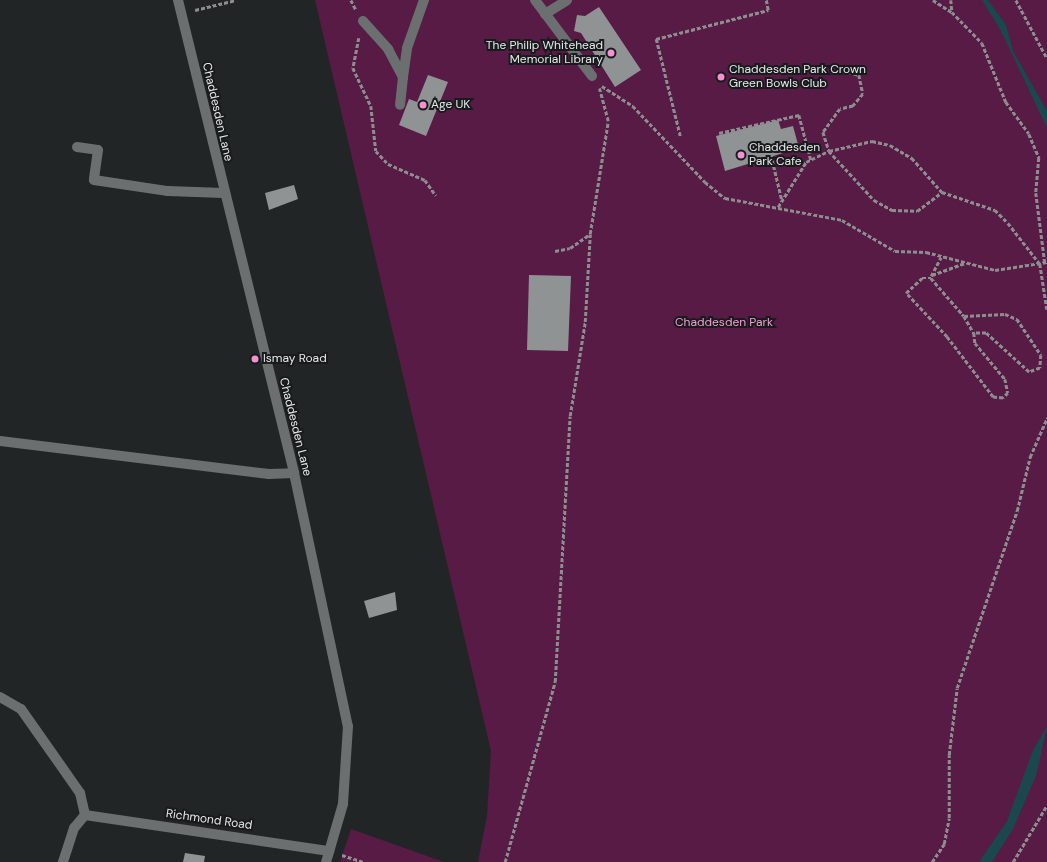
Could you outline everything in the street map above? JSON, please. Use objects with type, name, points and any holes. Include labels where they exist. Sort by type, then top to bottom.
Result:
[{"type":"street","points":[[400,105],[407,48],[424,0]]},
{"type":"street","points":[[535,0],[545,14],[564,34],[592,76]]},
{"type":"street","points":[[545,14],[567,0]]},
{"type":"street","name":"Chaddesden Lane","points":[[181,1],[180,13],[223,193],[294,473],[348,726],[342,804],[326,862]]},
{"type":"street","points":[[360,19],[388,49],[403,77]]},
{"type":"street","points":[[77,147],[98,150],[94,180],[168,191],[223,193]]},
{"type":"street","points":[[0,441],[269,474],[294,473]]},
{"type":"street","points":[[0,697],[21,709],[49,746],[80,793],[85,816],[74,828],[63,862]]},
{"type":"street","name":"Richmond Road","points":[[85,816],[329,851]]},
{"type":"path","points":[[180,13],[236,0]]},
{"type":"path","points":[[680,136],[656,39],[768,10],[766,0]]},
{"type":"path","points":[[592,76],[606,90],[633,106],[705,182],[725,198],[842,220],[895,251],[941,257],[995,270],[1046,262],[1036,193],[1038,158],[1029,134],[1006,102],[982,43],[954,13],[933,0]]},
{"type":"path","points":[[951,0],[954,13]]},
{"type":"path","points":[[1016,0],[1047,58]]},
{"type":"path","points":[[357,11],[360,19]]},
{"type":"path","points":[[359,31],[353,68],[372,106],[376,151],[388,164],[425,180],[436,196]]},
{"type":"path","points":[[842,70],[859,75],[863,94],[854,106],[840,109],[823,132],[829,151],[874,200],[892,210],[917,211],[942,192]]},
{"type":"path","points":[[505,862],[555,682],[570,424],[585,322],[590,234],[608,121],[592,76]]},
{"type":"path","points":[[719,133],[799,114],[811,160]]},
{"type":"path","points":[[778,207],[811,160],[829,151],[872,141],[890,145],[912,158],[942,192],[995,210],[1040,264],[1047,309]]},
{"type":"path","points":[[771,154],[782,200]]},
{"type":"path","points":[[555,252],[570,248],[590,234]]},
{"type":"path","points":[[931,277],[941,257]]},
{"type":"path","points":[[931,277],[964,316],[974,333],[975,343],[1005,379],[1008,393],[1004,398],[993,397],[947,337],[906,293],[922,278],[931,277],[965,263]]},
{"type":"path","points":[[964,316],[1005,314],[1018,319],[1041,355],[1040,368],[1029,372],[986,333],[974,333]]},
{"type":"path","points":[[932,862],[944,844],[949,818],[949,755],[957,688],[1017,511],[1030,457],[1047,418]]},
{"type":"path","points":[[1013,862],[1047,805]]},
{"type":"path","points":[[329,851],[362,862]]},
{"type":"green space","name":"Chaddesden Park","points":[[315,0],[1047,0],[1047,862],[478,862],[487,816],[491,751]]},
{"type":"green space","points":[[351,829],[444,862],[340,862]]},
{"type":"water","points":[[982,0],[988,0],[1006,25],[1013,51],[1047,111],[1047,128],[1001,31]]},
{"type":"water","points":[[1047,726],[1036,776],[1013,829],[992,862],[979,862],[1007,821],[1033,750]]},
{"type":"building","name":"The Philip Whitehead Memorial Library","points":[[599,7],[641,70],[615,87],[581,33],[574,31],[577,15],[585,16]]},
{"type":"building","name":"Age UK","points":[[428,75],[448,82],[426,136],[399,125],[409,99],[417,102]]},
{"type":"building","points":[[778,120],[781,129],[793,126],[799,148],[725,171],[716,136]]},
{"type":"building","points":[[294,185],[298,199],[269,210],[265,193]]},
{"type":"building","points":[[529,275],[571,276],[568,351],[527,350]]},
{"type":"building","points":[[395,592],[397,610],[369,618],[364,601]]},
{"type":"building","points":[[185,853],[205,856],[204,862],[183,862]]},
{"type":"place","name":"The Philip Whitehead Memorial Library","points":[[611,53]]},
{"type":"place","name":"Chaddesden Park Crown Green Bowls Club","points":[[721,77]]},
{"type":"place","name":"Age UK","points":[[423,105]]},
{"type":"place","name":"Chaddesden Park Cafe","points":[[741,155]]},
{"type":"place","name":"Ismay Road","points":[[255,359]]}]
